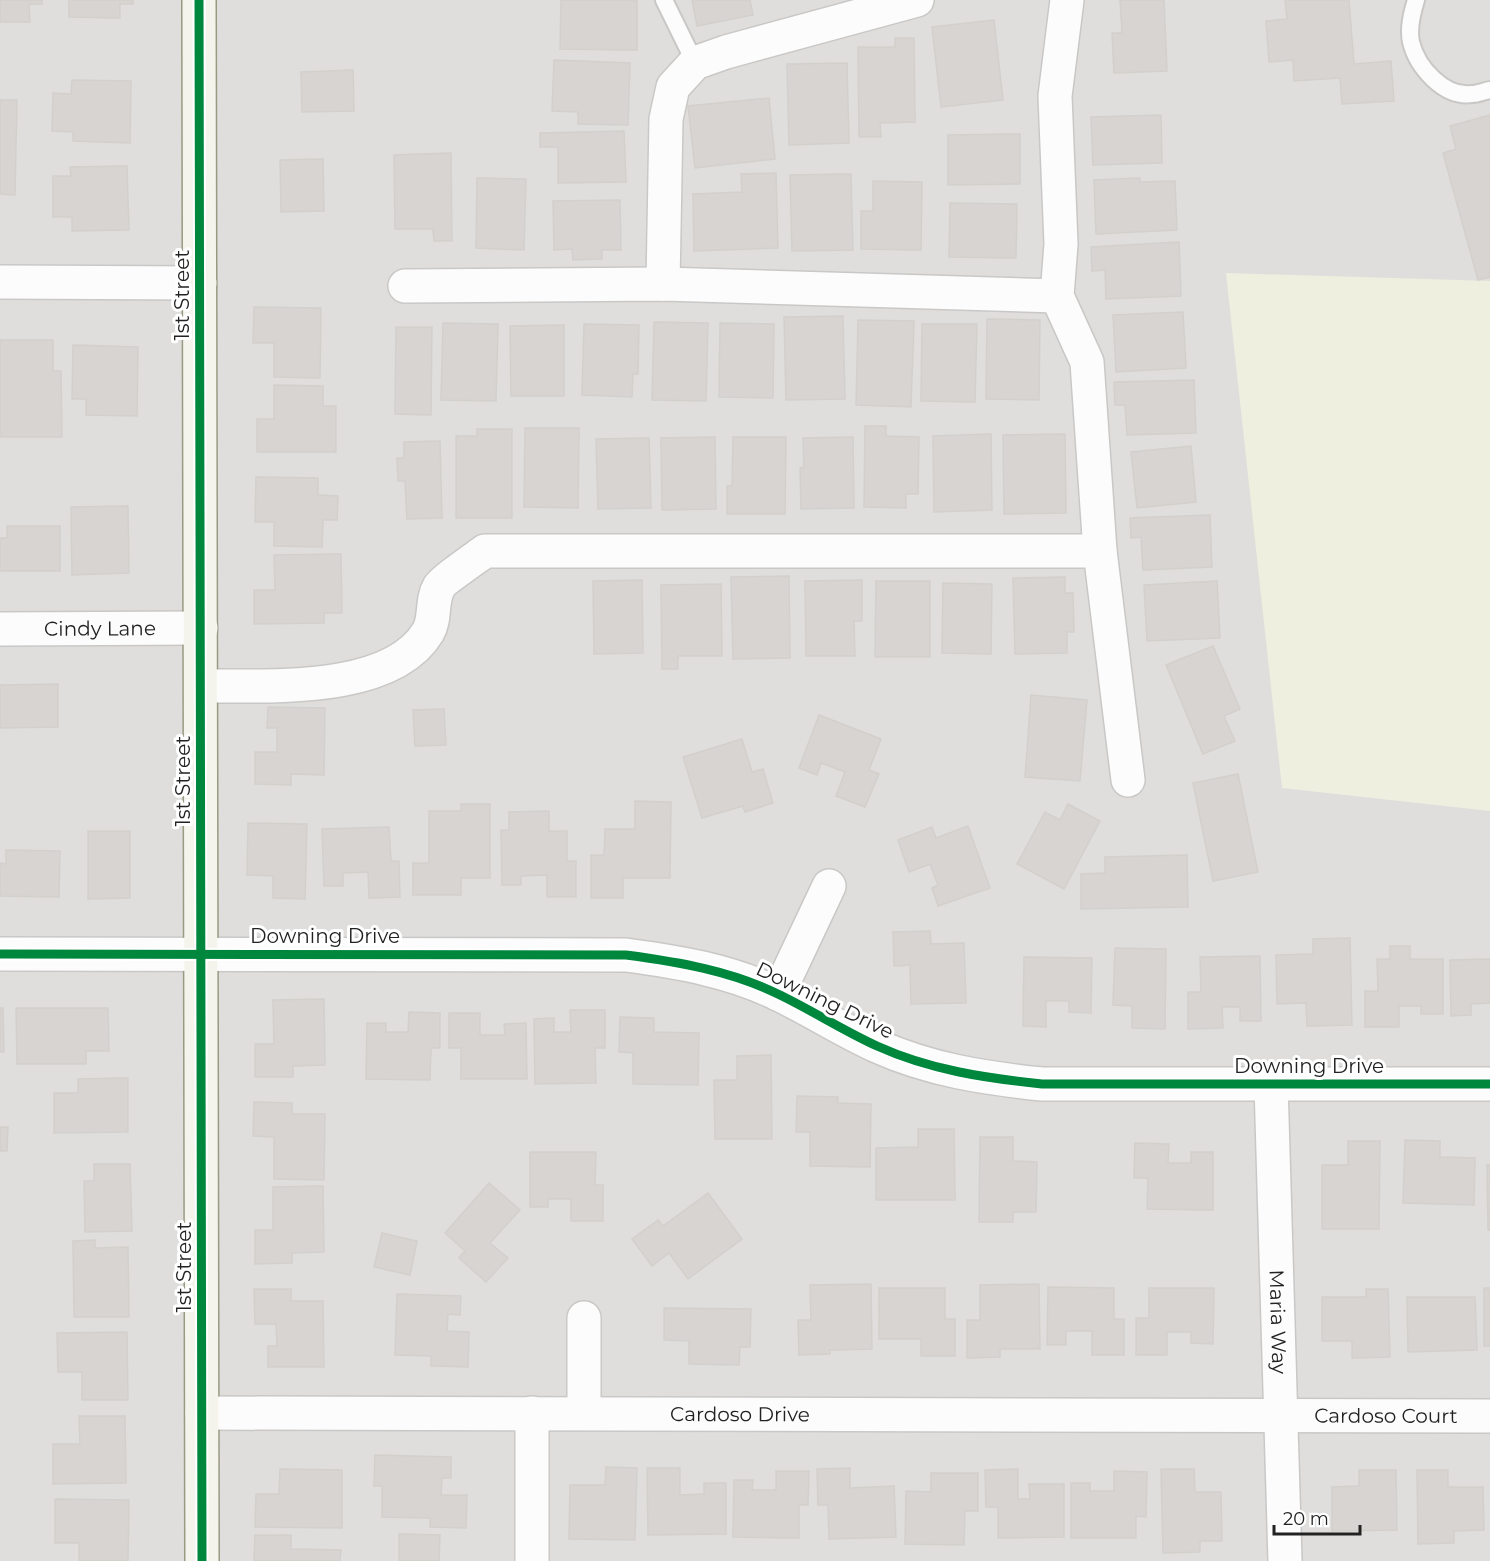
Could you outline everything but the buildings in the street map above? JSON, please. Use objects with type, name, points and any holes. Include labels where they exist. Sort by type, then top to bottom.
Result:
[{"type":"street","name":"1st Street","points":[[199,0],[202,1561]]},
{"type":"street","points":[[663,284],[666,119],[673,87],[694,63],[726,52],[917,0]]},
{"type":"street","points":[[1067,0],[1054,96],[1061,243],[1057,296],[1087,362],[1100,550],[1128,780]]},
{"type":"street","points":[[0,282],[200,283]]},
{"type":"street","points":[[405,286],[663,284],[1057,296]]},
{"type":"street","points":[[201,686],[321,683],[370,674],[407,656],[429,631],[439,587],[485,550],[1100,550]]},
{"type":"street","name":"Cindy Lane","points":[[0,629],[201,628]]},
{"type":"street","points":[[778,994],[829,886]]},
{"type":"street","name":"Downing Drive","points":[[0,954],[626,954],[689,964],[730,975],[778,994],[878,1047],[930,1066],[986,1078],[1041,1084],[1490,1084]]},
{"type":"street","name":"Maria Way","points":[[1271,1084],[1285,1561]]},
{"type":"street","points":[[584,1318],[584,1413]]},
{"type":"street","name":"Cardoso Drive","points":[[202,1413],[1280,1414]]},
{"type":"street","points":[[532,1413],[532,1561]]},
{"type":"street","name":"Cardoso Court","points":[[1280,1414],[1490,1416]]},
{"type":"lane","points":[[664,0],[694,63]]},
{"type":"lane","points":[[1416,0],[1411,19],[1411,41],[1419,62],[1428,76],[1449,90],[1469,95],[1490,90]]},
{"type":"shaded area","points":[[0,0],[1490,0],[1490,1561],[0,1561]]},
{"type":"green space","points":[[1226,273],[1490,281],[1490,811],[1282,788]]},
{"type":"cycle path","points":[[199,0],[202,1561]]},
{"type":"cycle path","points":[[0,954],[626,955],[685,964],[743,980],[780,995],[865,1040],[897,1054],[937,1067],[1000,1079],[1042,1084],[1490,1084]]}]
